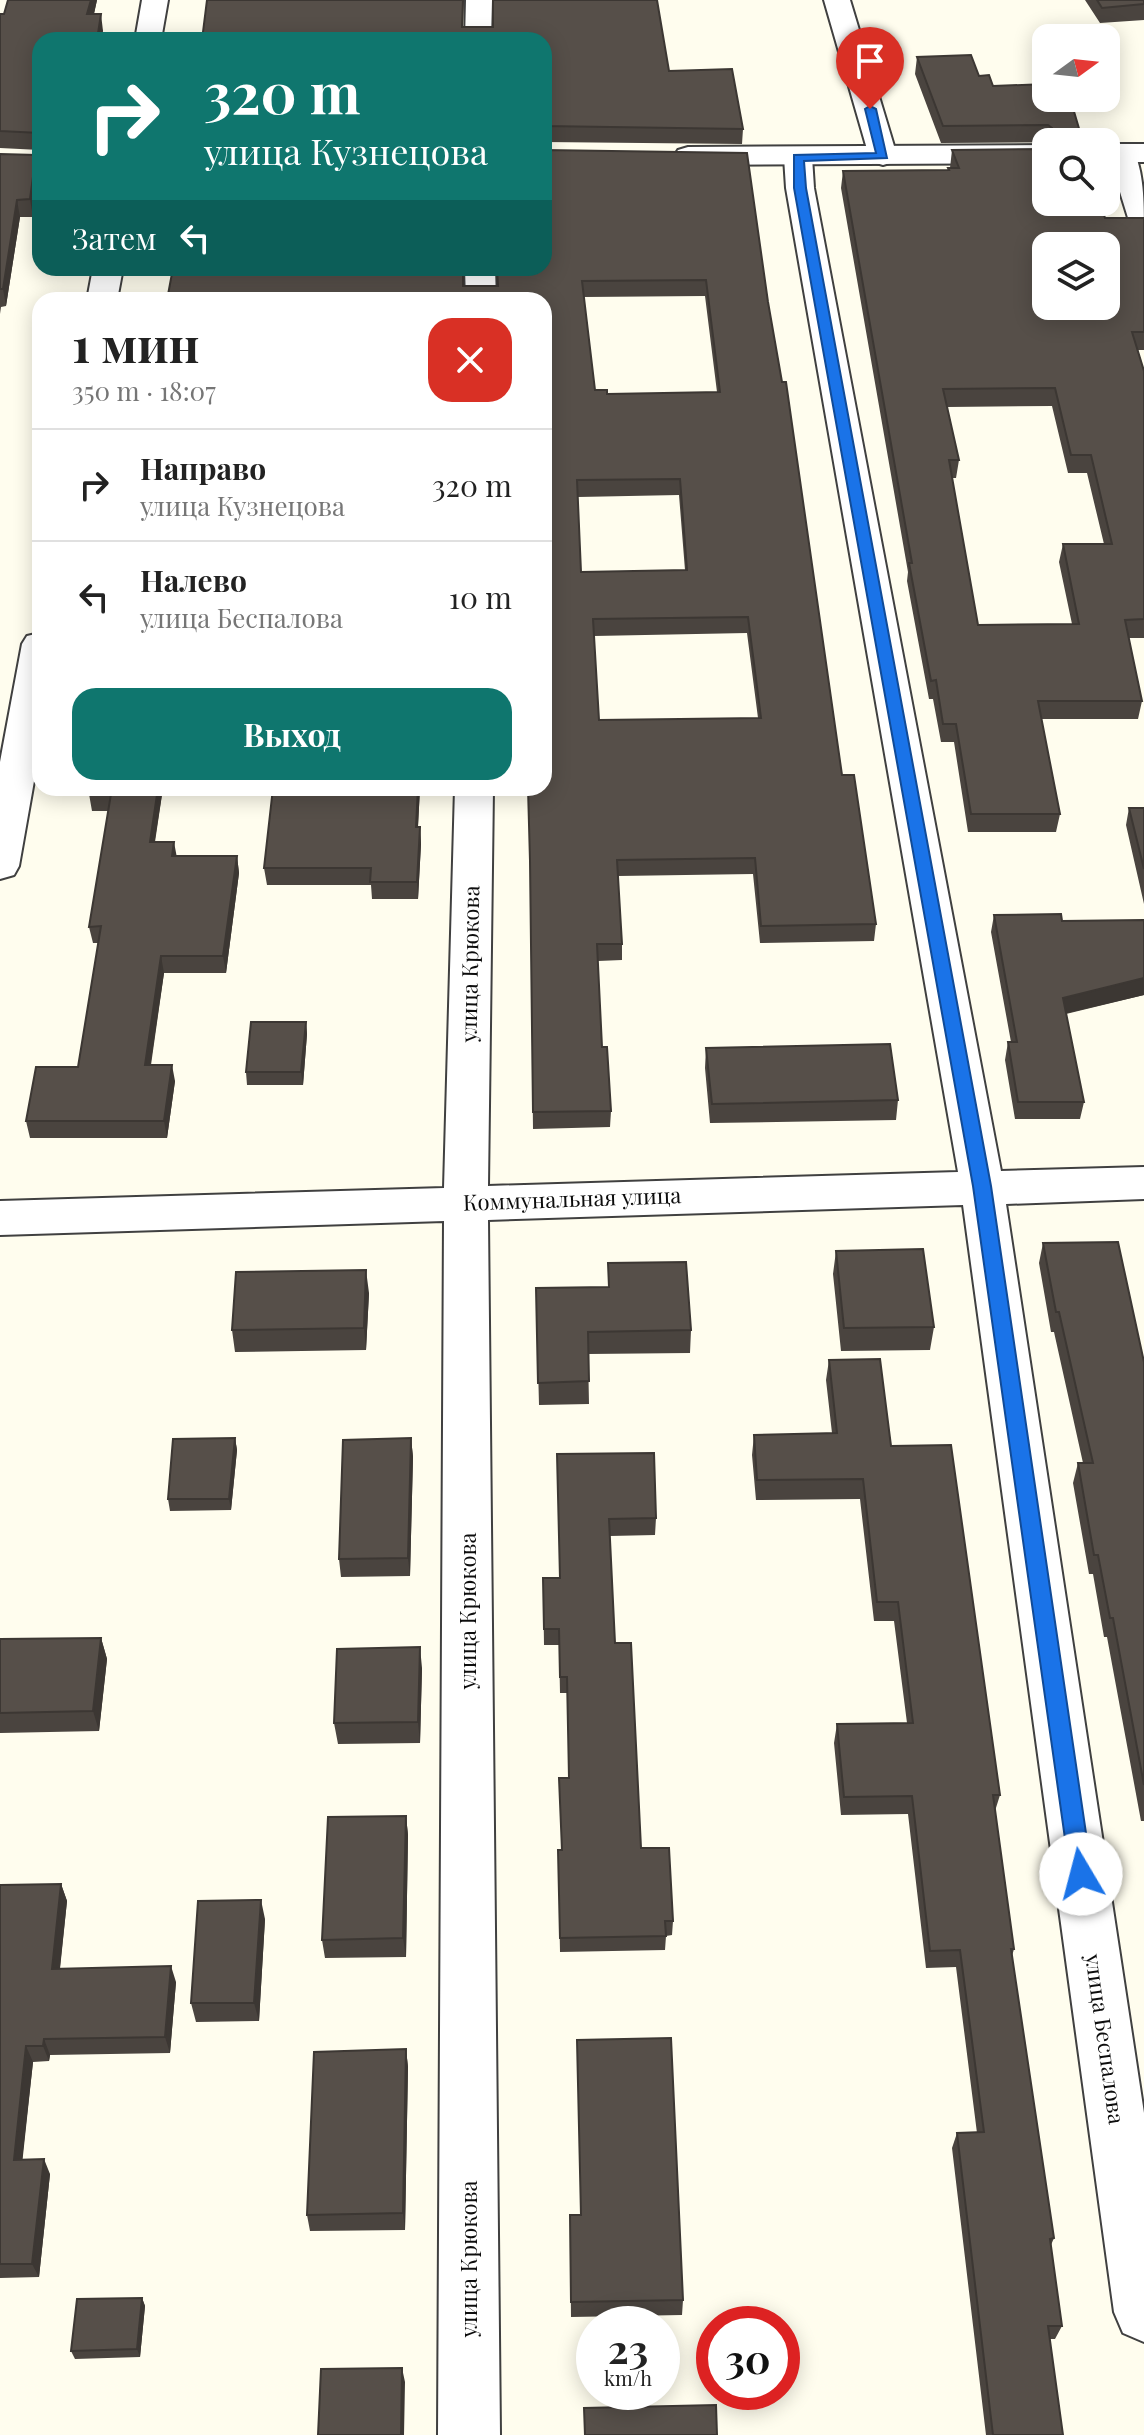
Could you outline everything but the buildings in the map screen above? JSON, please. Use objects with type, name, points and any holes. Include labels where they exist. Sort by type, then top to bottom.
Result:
[{"type":"street","points":[[149,32],[155,0]]},
{"type":"street","points":[[478,32],[479,0]]},
{"type":"street","points":[[837,0],[883,156]]},
{"type":"street","points":[[1124,153],[1144,221]]},
{"type":"street","points":[[655,156],[1032,154]]},
{"type":"street","name":"улица Беспалова","points":[[798,157],[800,188],[982,1186],[1144,2312]]},
{"type":"street","points":[[0,866],[32,688]]},
{"type":"street","name":"улица Крюкова","points":[[469,2435],[467,1202],[474,796]]},
{"type":"street","name":"Коммунальная улица","points":[[0,1218],[1144,1183]]},
{"type":"route","points":[[870,109],[883,156],[798,157],[800,188],[982,1186],[1081,1874]]}]
